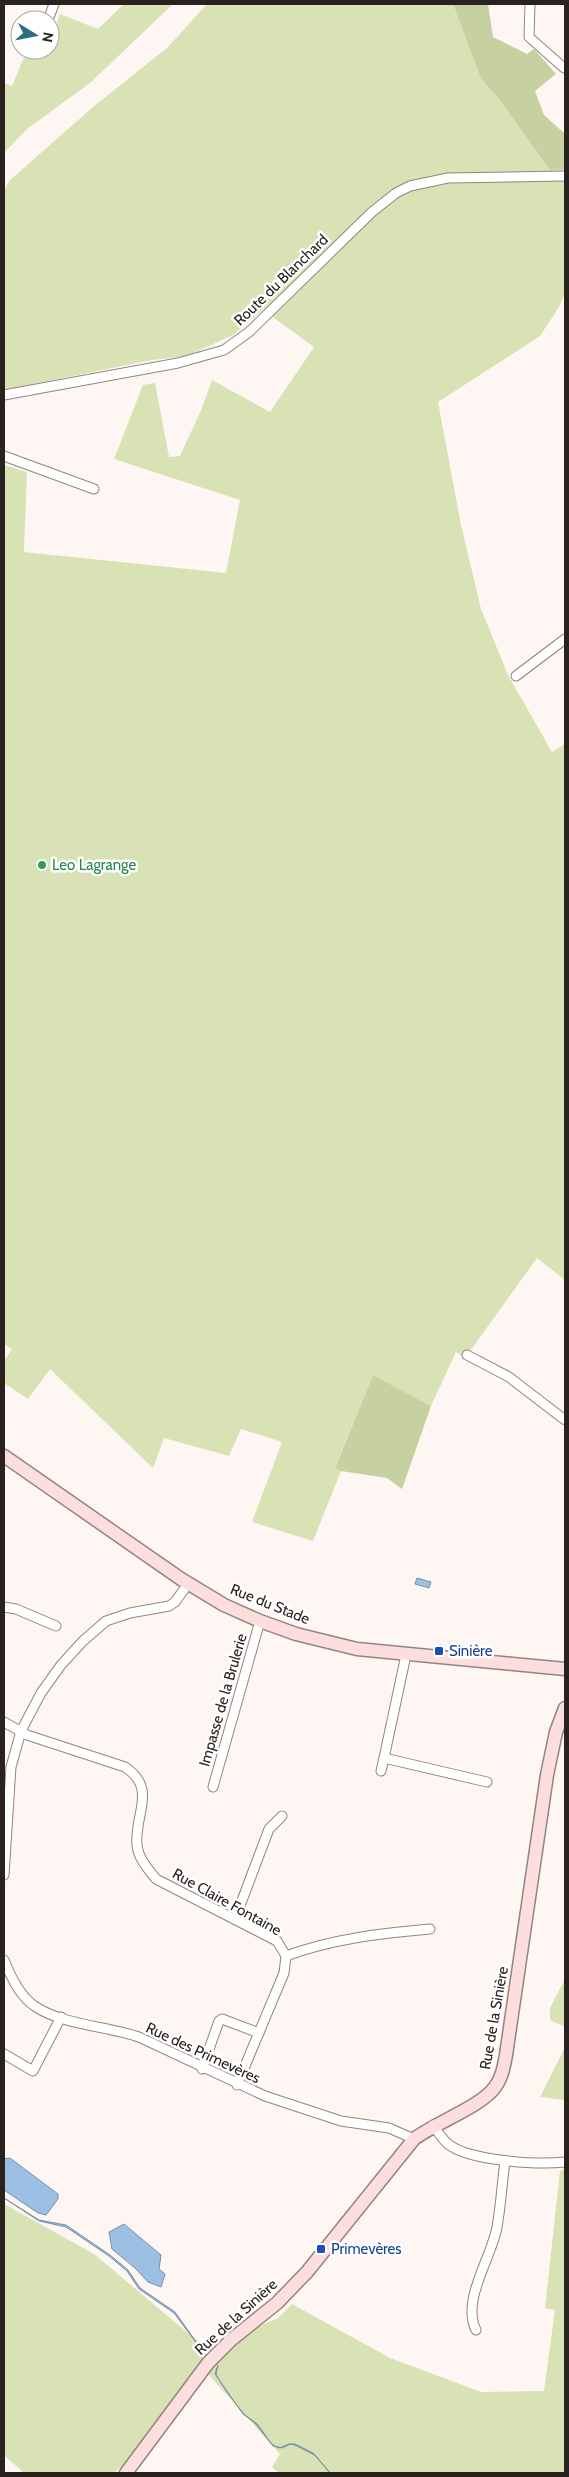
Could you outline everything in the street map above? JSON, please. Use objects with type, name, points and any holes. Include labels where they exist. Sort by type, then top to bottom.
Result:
[{"type":"street","points":[[530,4],[529,36],[564,68]]},
{"type":"street","name":"Route du Blanchard","points":[[4,395],[178,363],[224,350],[249,332],[372,212],[396,192],[410,186],[448,178],[565,176]]},
{"type":"street","points":[[4,456],[94,489]]},
{"type":"street","points":[[516,676],[565,639]]},
{"type":"street","points":[[467,1355],[509,1378],[565,1420]]},
{"type":"street","name":"Rue du Stade","points":[[4,1456],[188,1584],[224,1605],[260,1620],[329,1643],[358,1649],[565,1669]]},
{"type":"street","points":[[4,1875],[11,1767],[21,1731],[41,1693],[61,1665],[83,1641],[106,1621],[130,1613],[169,1606],[175,1602],[188,1584]]},
{"type":"street","points":[[4,1607],[16,1609],[56,1626]]},
{"type":"street","name":"Impasse de la Brulerie","points":[[213,1787],[260,1620]]},
{"type":"street","points":[[382,1771],[406,1655]]},
{"type":"street","name":"Rue de la Sinière","points":[[126,2473],[191,2384],[231,2340],[277,2303],[307,2272],[414,2139],[433,2125],[489,2094],[502,2072],[547,1775],[556,1732],[565,1708]]},
{"type":"street","points":[[4,1722],[21,1731]]},
{"type":"street","name":"Rue Claire Fontaine","points":[[21,1731],[125,1767],[136,1774],[141,1780],[143,1792],[137,1845],[142,1862],[156,1879],[276,1942],[286,1956],[284,1973],[237,2085]]},
{"type":"street","points":[[384,1758],[487,1782]]},
{"type":"street","points":[[235,1919],[269,1829],[282,1816]]},
{"type":"street","points":[[286,1956],[307,1948],[373,1935],[430,1929]]},
{"type":"street","name":"Rue des Primevères","points":[[4,1960],[6,1972],[19,1991],[35,2007],[61,2017],[122,2031],[237,2085],[340,2121],[389,2128],[414,2139]]},
{"type":"street","points":[[4,2054],[33,2071],[61,2017]]},
{"type":"street","points":[[202,2069],[219,2021],[222,2019],[235,2022],[259,2034]]},
{"type":"street","points":[[433,2125],[448,2144],[486,2158],[530,2164],[565,2162]]},
{"type":"street","points":[[476,2330],[472,2321],[476,2287],[497,2228],[505,2161]]},
{"type":"green space","points":[[124,4],[173,4],[90,83],[27,129],[4,153],[4,83],[12,86],[23,60],[60,60],[60,14],[98,29]]},
{"type":"green space","points":[[207,4],[453,4],[481,79],[499,99],[550,170],[565,169],[565,292],[559,307],[540,336],[438,402],[461,525],[481,609],[508,675],[552,752],[565,744],[565,1280],[537,1258],[465,1358],[456,1352],[431,1406],[373,1375],[335,1467],[341,1471],[313,1541],[252,1522],[282,1442],[241,1429],[229,1456],[164,1438],[153,1468],[50,1369],[28,1399],[4,1383],[4,1361],[12,1349],[4,1344],[4,465],[27,472],[24,552],[226,573],[240,500],[114,459],[143,385],[155,383],[169,457],[180,456],[202,408],[212,380],[270,412],[314,347],[263,310],[233,335],[187,356],[152,360],[4,390],[4,192],[9,181],[93,107],[168,47]]},
{"type":"green space","points":[[453,4],[488,4],[493,37],[527,54],[534,49],[556,74],[535,91],[544,115],[565,134],[565,169],[550,170],[499,99],[481,79]]},
{"type":"green space","points":[[373,1375],[431,1406],[402,1489],[387,1478],[341,1471],[335,1468]]},
{"type":"green space","points":[[565,1979],[565,2027],[550,2020],[550,2008]]},
{"type":"green space","points":[[565,2047],[565,2100],[540,2097]]},
{"type":"green space","points":[[565,2169],[565,2473],[279,2473],[272,2467],[280,2454],[207,2373],[175,2417],[114,2473],[24,2473],[4,2455],[4,2204],[94,2254],[207,2349],[278,2318],[292,2304],[390,2358],[481,2392],[544,2391],[555,2310],[545,2308],[560,2171]]},
{"type":"water","points":[[417,1578],[431,1582],[429,1588],[415,1584]]},
{"type":"water","points":[[10,2158],[58,2194],[58,2199],[46,2215],[38,2213],[4,2190],[4,2159]]},
{"type":"water","points":[[4,2198],[39,2220],[66,2225],[110,2255],[128,2270],[140,2288],[175,2312],[204,2353],[174,2313],[139,2289],[127,2271],[109,2256],[66,2227],[39,2221]]},
{"type":"water","points":[[124,2224],[161,2255],[159,2269],[165,2274],[161,2287],[148,2282],[135,2268],[112,2249],[109,2232]]},
{"type":"water","points":[[235,2403],[245,2415],[258,2425],[276,2447],[273,2446],[255,2423],[243,2414]]},
{"type":"water","points":[[290,2444],[295,2444],[313,2453],[315,2456],[295,2445]]},
{"type":"place","name":"Leo Lagrange","points":[[42,865]]},
{"type":"place","name":"Sinière","points":[[439,1651]]},
{"type":"place","name":"Primevères","points":[[321,2249]]}]
